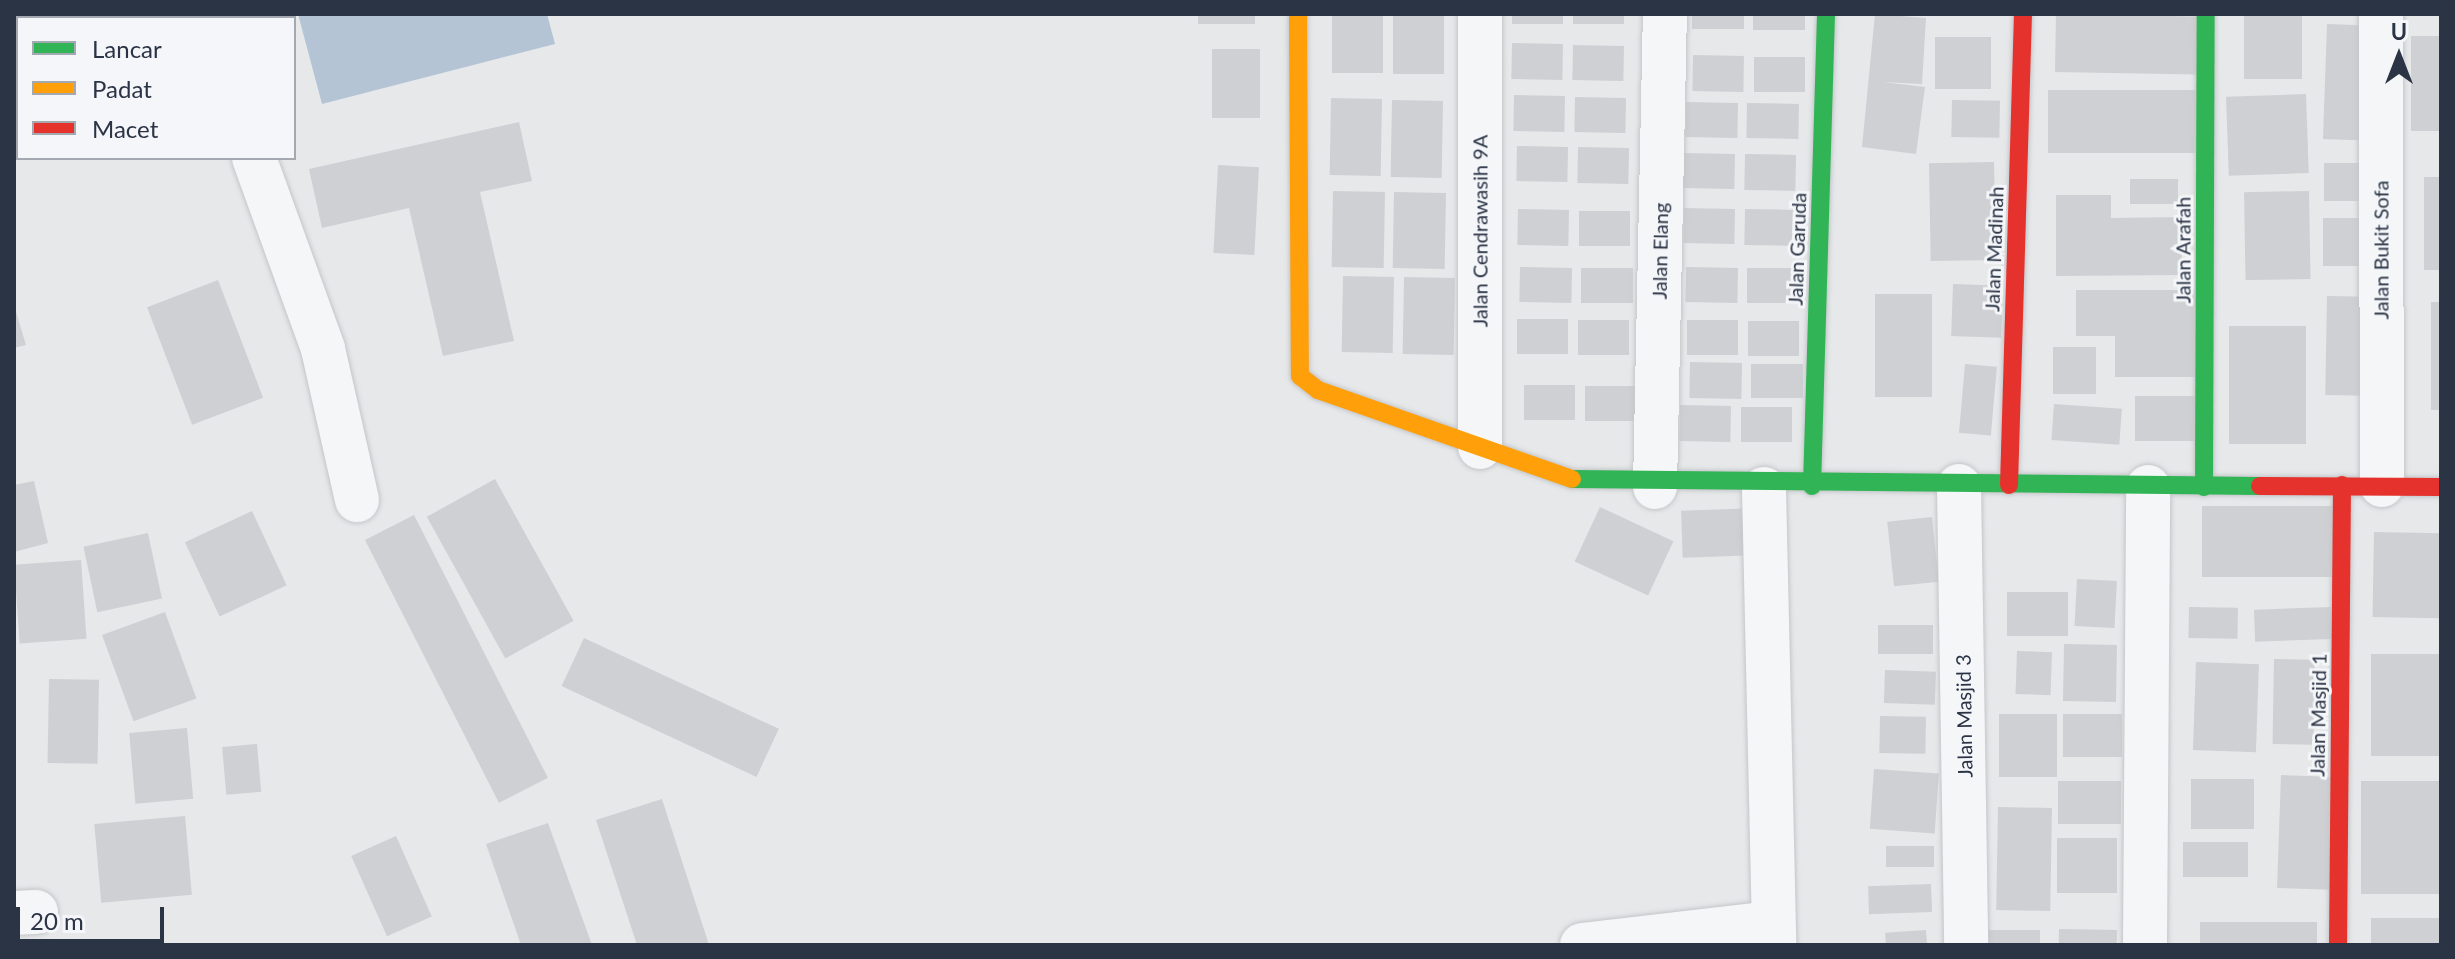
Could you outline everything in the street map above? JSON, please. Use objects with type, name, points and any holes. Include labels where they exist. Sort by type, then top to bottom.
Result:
[{"type":"street","points":[[1298,14],[1300,376],[1318,390],[1585,483],[1764,489],[2009,485],[2441,487]]},
{"type":"street","name":"Jalan Cendrawasih 9A","points":[[1480,14],[1480,447]]},
{"type":"street","name":"Jalan Elang","points":[[1655,487],[1665,14]]},
{"type":"street","name":"Jalan Garuda","points":[[1812,486],[1826,14]]},
{"type":"street","name":"Jalan Madinah","points":[[2009,485],[2023,14]]},
{"type":"street","name":"Jalan Arafah","points":[[2204,487],[2206,14]]},
{"type":"street","name":"Jalan Bukit Sofa","points":[[2362,485],[2381,14]]},
{"type":"street","points":[[255,160],[323,349],[357,500]]},
{"type":"street","name":"Jalan Masjid 1","points":[[2338,945],[2362,485]]},
{"type":"street","name":"Jalan Masjid 3","points":[[1959,486],[1966,945]]},
{"type":"street","points":[[2145,945],[2148,487]]},
{"type":"street","points":[[1582,945],[1774,934],[1764,489]]},
{"type":"water","points":[[298,14],[547,14],[555,44],[322,104]]},
{"type":"building","points":[[1198,14],[1255,14],[1255,24],[1198,24]]},
{"type":"building","points":[[1332,14],[1383,14],[1383,73],[1332,73]]},
{"type":"building","points":[[1393,14],[1444,14],[1444,74],[1393,74]]},
{"type":"building","points":[[1512,14],[1563,14],[1563,24],[1512,24]]},
{"type":"building","points":[[1573,14],[1624,14],[1624,24],[1573,24]]},
{"type":"building","points":[[1692,14],[1744,14],[1744,29],[1692,29]]},
{"type":"building","points":[[1753,14],[1805,14],[1805,30],[1753,30]]},
{"type":"building","points":[[1875,14],[1926,18],[1922,84],[1883,82],[1925,87],[1916,154],[1862,147]]},
{"type":"building","points":[[2056,14],[2197,16],[2196,74],[2055,72]]},
{"type":"building","points":[[2244,14],[2302,14],[2302,79],[2244,79]]},
{"type":"building","points":[[2327,24],[2377,26],[2373,141],[2323,139]]},
{"type":"building","points":[[2411,36],[2441,36],[2441,131],[2411,131]]},
{"type":"building","points":[[1935,37],[1991,37],[1991,89],[1935,89]]},
{"type":"building","points":[[1512,43],[1563,44],[1562,80],[1511,79]]},
{"type":"building","points":[[1573,45],[1624,46],[1623,81],[1572,80]]},
{"type":"building","points":[[1212,49],[1260,49],[1260,118],[1212,118]]},
{"type":"building","points":[[1693,55],[1744,56],[1743,92],[1692,91]]},
{"type":"building","points":[[1754,57],[1805,57],[1805,92],[1754,92]]},
{"type":"building","points":[[2048,90],[2196,90],[2196,153],[2048,153]]},
{"type":"building","points":[[2306,94],[2309,173],[2229,176],[2226,97]]},
{"type":"building","points":[[1514,95],[1565,96],[1564,132],[1513,131]]},
{"type":"building","points":[[1575,97],[1626,98],[1625,133],[1574,132]]},
{"type":"building","points":[[1331,98],[1382,99],[1381,176],[1330,175]]},
{"type":"building","points":[[1392,100],[1443,101],[1442,178],[1391,177]]},
{"type":"building","points":[[1952,100],[2000,101],[1999,138],[1951,137]]},
{"type":"building","points":[[1686,102],[1738,103],[1737,138],[1685,137]]},
{"type":"building","points":[[1747,103],[1799,104],[1798,139],[1746,138]]},
{"type":"building","points":[[519,122],[532,181],[480,192],[514,341],[443,356],[409,208],[322,228],[309,169]]},
{"type":"building","points":[[1517,146],[1568,147],[1567,182],[1516,181]]},
{"type":"building","points":[[1578,147],[1629,148],[1628,184],[1577,183]]},
{"type":"building","points":[[1684,153],[1735,154],[1734,189],[1683,188]]},
{"type":"building","points":[[1745,154],[1796,155],[1795,191],[1744,190]]},
{"type":"building","points":[[1994,162],[1996,260],[1931,261],[1929,163]]},
{"type":"building","points":[[2324,163],[2376,163],[2376,201],[2324,201]]},
{"type":"building","points":[[1218,165],[1259,167],[1254,255],[1213,253]]},
{"type":"building","points":[[2424,177],[2441,177],[2441,270],[2424,270]]},
{"type":"building","points":[[2130,179],[2178,179],[2178,204],[2130,204]]},
{"type":"building","points":[[1333,191],[1385,192],[1384,268],[1332,267]]},
{"type":"building","points":[[2309,191],[2311,279],[2246,280],[2244,192]]},
{"type":"building","points":[[1394,192],[1446,193],[1445,269],[1393,268]]},
{"type":"building","points":[[2056,195],[2111,195],[2111,218],[2181,217],[2182,275],[2056,276]]},
{"type":"building","points":[[1684,208],[1735,209],[1734,244],[1683,243]]},
{"type":"building","points":[[1518,209],[1569,210],[1568,246],[1517,245]]},
{"type":"building","points":[[1745,209],[1796,210],[1795,246],[1744,245]]},
{"type":"building","points":[[1579,211],[1630,211],[1630,246],[1579,246]]},
{"type":"building","points":[[2323,218],[2373,218],[2373,266],[2323,266]]},
{"type":"building","points":[[1520,267],[1572,268],[1571,303],[1519,302]]},
{"type":"building","points":[[1686,267],[1738,268],[1737,303],[1685,302]]},
{"type":"building","points":[[1581,268],[1633,268],[1633,303],[1581,303]]},
{"type":"building","points":[[1747,268],[1799,268],[1799,303],[1747,303]]},
{"type":"building","points":[[1343,276],[1394,277],[1393,353],[1342,352]]},
{"type":"building","points":[[1404,277],[1455,278],[1454,355],[1403,354]]},
{"type":"building","points":[[218,280],[263,398],[192,425],[147,307]]},
{"type":"building","points":[[1953,284],[2003,286],[2001,338],[1951,336]]},
{"type":"building","points":[[2076,290],[2195,290],[2195,377],[2115,377],[2115,336],[2076,336]]},
{"type":"building","points":[[1875,294],[1932,294],[1932,397],[1875,397]]},
{"type":"building","points":[[2327,296],[2370,297],[2368,396],[2325,395]]},
{"type":"building","points":[[2431,302],[2441,302],[2441,410],[2431,410]]},
{"type":"building","points":[[14,305],[26,345],[14,348]]},
{"type":"building","points":[[1517,319],[1568,319],[1568,354],[1517,354]]},
{"type":"building","points":[[1578,320],[1629,320],[1629,355],[1578,355]]},
{"type":"building","points":[[1687,320],[1738,320],[1738,355],[1687,355]]},
{"type":"building","points":[[1748,321],[1799,321],[1799,356],[1748,356]]},
{"type":"building","points":[[2229,326],[2306,326],[2306,444],[2229,444]]},
{"type":"building","points":[[2053,347],[2096,347],[2096,394],[2053,394]]},
{"type":"building","points":[[1690,362],[1742,363],[1741,399],[1689,398]]},
{"type":"building","points":[[1751,364],[1803,364],[1803,398],[1751,398]]},
{"type":"building","points":[[1965,364],[1997,367],[1991,436],[1959,433]]},
{"type":"building","points":[[1524,385],[1575,385],[1575,420],[1524,420]]},
{"type":"building","points":[[1585,386],[1636,386],[1636,421],[1585,421]]},
{"type":"building","points":[[2135,396],[2200,396],[2200,441],[2135,441]]},
{"type":"building","points":[[2054,404],[2122,409],[2119,445],[2051,440]]},
{"type":"building","points":[[1680,405],[1731,406],[1730,442],[1679,441]]},
{"type":"building","points":[[1741,407],[1792,407],[1792,442],[1741,442]]},
{"type":"building","points":[[495,479],[574,621],[505,659],[427,517]]},
{"type":"building","points":[[34,481],[48,543],[14,552],[14,485]]},
{"type":"building","points":[[2202,506],[2335,506],[2335,577],[2202,577]]},
{"type":"building","points":[[1600,507],[1673,541],[1648,596],[1575,561]]},
{"type":"building","points":[[1758,508],[1760,555],[1683,558],[1681,511]]},
{"type":"building","points":[[252,511],[287,585],[220,617],[185,542]]},
{"type":"building","points":[[414,515],[548,778],[499,803],[365,540]]},
{"type":"building","points":[[1932,517],[1939,582],[1894,586],[1887,522]]},
{"type":"building","points":[[2374,532],[2441,533],[2440,618],[2373,617]]},
{"type":"building","points":[[148,533],[162,599],[97,612],[83,547]]},
{"type":"building","points":[[81,560],[87,639],[20,643],[14,565]]},
{"type":"building","points":[[2077,579],[2117,581],[2114,628],[2075,626]]},
{"type":"building","points":[[2007,592],[2068,592],[2068,636],[2007,636]]},
{"type":"building","points":[[2189,607],[2238,608],[2237,639],[2188,638]]},
{"type":"building","points":[[2331,607],[2332,639],[2255,642],[2254,610]]},
{"type":"building","points":[[165,612],[196,698],[134,721],[102,635]]},
{"type":"building","points":[[1878,625],[1933,625],[1933,654],[1878,654]]},
{"type":"building","points":[[584,638],[779,729],[756,777],[562,686]]},
{"type":"building","points":[[2064,644],[2117,645],[2116,702],[2063,701]]},
{"type":"building","points":[[2017,651],[2052,652],[2050,695],[2015,694]]},
{"type":"building","points":[[2371,654],[2441,654],[2441,756],[2371,756]]},
{"type":"building","points":[[2274,659],[2315,660],[2314,745],[2273,744]]},
{"type":"building","points":[[2196,662],[2259,664],[2256,752],[2193,750]]},
{"type":"building","points":[[1885,670],[1936,672],[1935,705],[1884,703]]},
{"type":"building","points":[[49,679],[99,680],[98,764],[48,763]]},
{"type":"building","points":[[1999,714],[2057,714],[2057,777],[1999,777]]},
{"type":"building","points":[[2063,714],[2122,714],[2122,757],[2063,757]]},
{"type":"building","points":[[1880,716],[1926,717],[1925,754],[1879,753]]},
{"type":"building","points":[[187,728],[193,799],[135,804],[129,733]]},
{"type":"building","points":[[257,744],[261,792],[226,795],[222,747]]},
{"type":"building","points":[[1874,769],[1939,774],[1935,833],[1870,829]]},
{"type":"building","points":[[2281,775],[2335,777],[2331,890],[2277,888]]},
{"type":"building","points":[[2191,779],[2254,779],[2254,829],[2191,829]]},
{"type":"building","points":[[2058,781],[2121,781],[2121,824],[2058,824]]},
{"type":"building","points":[[2361,781],[2441,781],[2441,894],[2361,894]]},
{"type":"building","points":[[662,799],[709,945],[637,945],[596,820]]},
{"type":"building","points":[[1998,807],[2052,808],[2050,911],[1996,910]]},
{"type":"building","points":[[185,816],[192,895],[101,903],[94,824]]},
{"type":"building","points":[[548,823],[592,945],[521,945],[486,844]]},
{"type":"building","points":[[396,836],[432,916],[387,936],[351,856]]},
{"type":"building","points":[[2057,838],[2117,838],[2117,893],[2057,893]]},
{"type":"building","points":[[2183,842],[2248,842],[2248,877],[2183,877]]},
{"type":"building","points":[[1886,846],[1934,846],[1934,867],[1886,867]]},
{"type":"building","points":[[1931,884],[1932,912],[1869,914],[1868,886]]},
{"type":"building","points":[[2371,918],[2441,918],[2441,945],[2371,945]]},
{"type":"building","points":[[2200,922],[2317,922],[2317,945],[2200,945]]},
{"type":"building","points":[[2059,929],[2117,930],[2117,945],[2059,945]]},
{"type":"building","points":[[1926,930],[1927,945],[1886,945],[1885,933]]},
{"type":"building","points":[[1987,930],[2040,930],[2040,945],[1987,945]]},
{"type":"traffic: fast","points":[[1812,486],[1826,14]]},
{"type":"traffic: fast","points":[[2204,487],[2206,14]]},
{"type":"traffic: fast","points":[[1572,479],[2260,486]]},
{"type":"traffic: slow","points":[[1298,14],[1300,376],[1318,390],[1572,479]]},
{"type":"traffic: jam","points":[[2009,485],[2023,14]]},
{"type":"traffic: jam","points":[[2338,945],[2342,485]]},
{"type":"traffic: jam","points":[[2260,486],[2441,487]]}]
